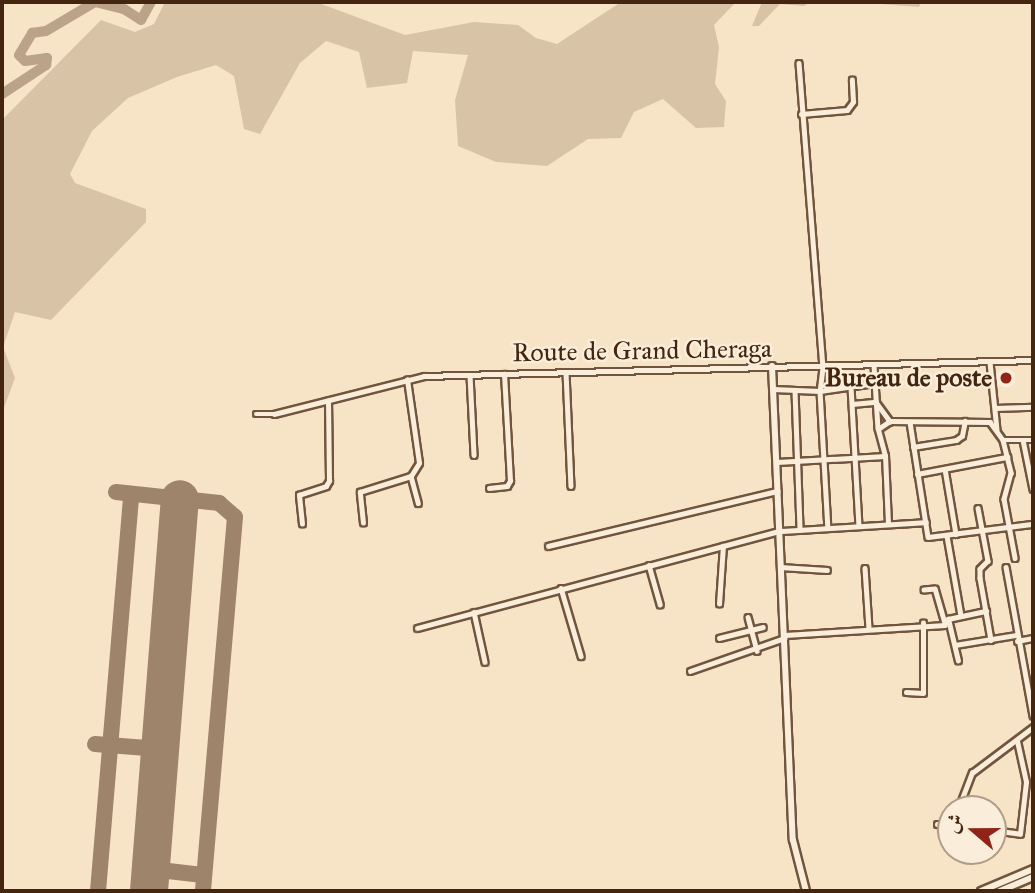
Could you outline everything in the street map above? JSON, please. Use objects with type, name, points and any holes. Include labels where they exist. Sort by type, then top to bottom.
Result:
[{"type":"street","points":[[799,63],[823,368],[820,391],[828,528]]},
{"type":"street","points":[[801,114],[848,110],[853,102],[852,80]]},
{"type":"street","name":"Route de Grand Cheraga","points":[[256,414],[328,401],[407,380],[470,375],[772,366],[823,368],[1033,360]]},
{"type":"street","points":[[990,362],[997,430]]},
{"type":"street","points":[[874,365],[878,429],[885,456],[888,524]]},
{"type":"street","points":[[772,366],[793,841],[808,891]]},
{"type":"street","points":[[566,372],[571,486]]},
{"type":"street","points":[[489,488],[508,486],[510,481],[504,374]]},
{"type":"street","points":[[470,375],[474,455]]},
{"type":"street","points":[[363,523],[362,489],[411,476],[419,463],[407,380]]},
{"type":"street","points":[[773,389],[820,391],[875,383]]},
{"type":"street","points":[[851,387],[859,526]]},
{"type":"street","points":[[795,391],[800,530]]},
{"type":"street","points":[[302,524],[299,495],[329,481],[328,401]]},
{"type":"street","points":[[852,404],[876,402]]},
{"type":"street","points":[[876,402],[890,421]]},
{"type":"street","points":[[995,408],[1033,407]]},
{"type":"street","points":[[878,429],[890,421],[990,422],[1003,440],[1011,473],[1004,499],[1015,558]]},
{"type":"street","points":[[913,447],[956,440],[962,436],[965,421]]},
{"type":"street","points":[[910,422],[928,537],[1033,524]]},
{"type":"street","points":[[1003,440],[1033,440]]},
{"type":"street","points":[[1023,440],[1033,489]]},
{"type":"street","points":[[777,462],[885,456]]},
{"type":"street","points":[[917,474],[1007,457]]},
{"type":"street","points":[[944,469],[956,534]]},
{"type":"street","points":[[411,476],[418,503]]},
{"type":"street","points":[[548,546],[778,491]]},
{"type":"street","points":[[978,508],[988,561],[980,569],[980,578],[991,640]]},
{"type":"street","points":[[417,628],[780,531],[926,522]]},
{"type":"street","points":[[947,536],[961,615]]},
{"type":"street","points":[[719,604],[723,546]]},
{"type":"street","points":[[649,565],[660,604]]},
{"type":"street","points":[[780,567],[827,570]]},
{"type":"street","points":[[1006,567],[1016,638],[1033,716]]},
{"type":"street","points":[[865,568],[869,629]]},
{"type":"street","points":[[561,588],[581,656]]},
{"type":"street","points":[[690,671],[757,651],[784,637],[923,623],[945,625],[935,589],[924,590]]},
{"type":"street","points":[[958,661],[948,619],[986,611]]},
{"type":"street","points":[[474,612],[485,663]]},
{"type":"street","points":[[748,617],[757,651]]},
{"type":"street","points":[[906,692],[923,693],[923,623]]},
{"type":"street","points":[[719,638],[763,627]]},
{"type":"street","points":[[955,645],[1033,638]]},
{"type":"street","points":[[963,795],[972,773],[1033,727]]},
{"type":"street","points":[[1007,832],[1020,834],[1026,782],[1017,741]]},
{"type":"street","points":[[981,891],[1033,869]]},
{"type":"street","points":[[1000,891],[1033,877]]},
{"type":"shaded area","points":[[165,2],[316,2],[405,35],[474,22],[518,25],[536,38],[557,44],[621,2],[736,2],[714,25],[719,47],[715,84],[726,101],[724,127],[696,128],[663,99],[634,112],[621,138],[588,139],[547,166],[496,162],[458,146],[455,100],[468,55],[413,51],[407,83],[367,88],[359,52],[326,41],[300,63],[260,134],[244,129],[234,76],[216,65],[177,77],[128,98],[92,131],[70,174],[75,183],[146,209],[146,222],[51,320],[15,312],[3,347],[15,378],[2,413],[2,120],[101,20],[135,32],[154,24]]},
{"type":"shaded area","points":[[762,2],[810,2],[804,6],[780,4],[759,26],[752,26]]},
{"type":"shaded area","points":[[855,2],[921,2],[919,7]]},
{"type":"waterway","points":[[2,94],[46,65],[47,58],[25,61],[19,55],[32,33],[46,31],[95,2],[124,9],[141,20],[151,2]]},
{"type":"taxiway","points":[[116,492],[219,503],[235,517],[203,891]]},
{"type":"taxiway","points":[[98,891],[131,494]]},
{"type":"taxiway","points":[[95,744],[160,749]]},
{"type":"taxiway","points":[[151,869],[203,875]]},
{"type":"runway","points":[[149,891],[180,499]]},
{"type":"place","name":"Bureau de poste","points":[[1006,378]]}]
